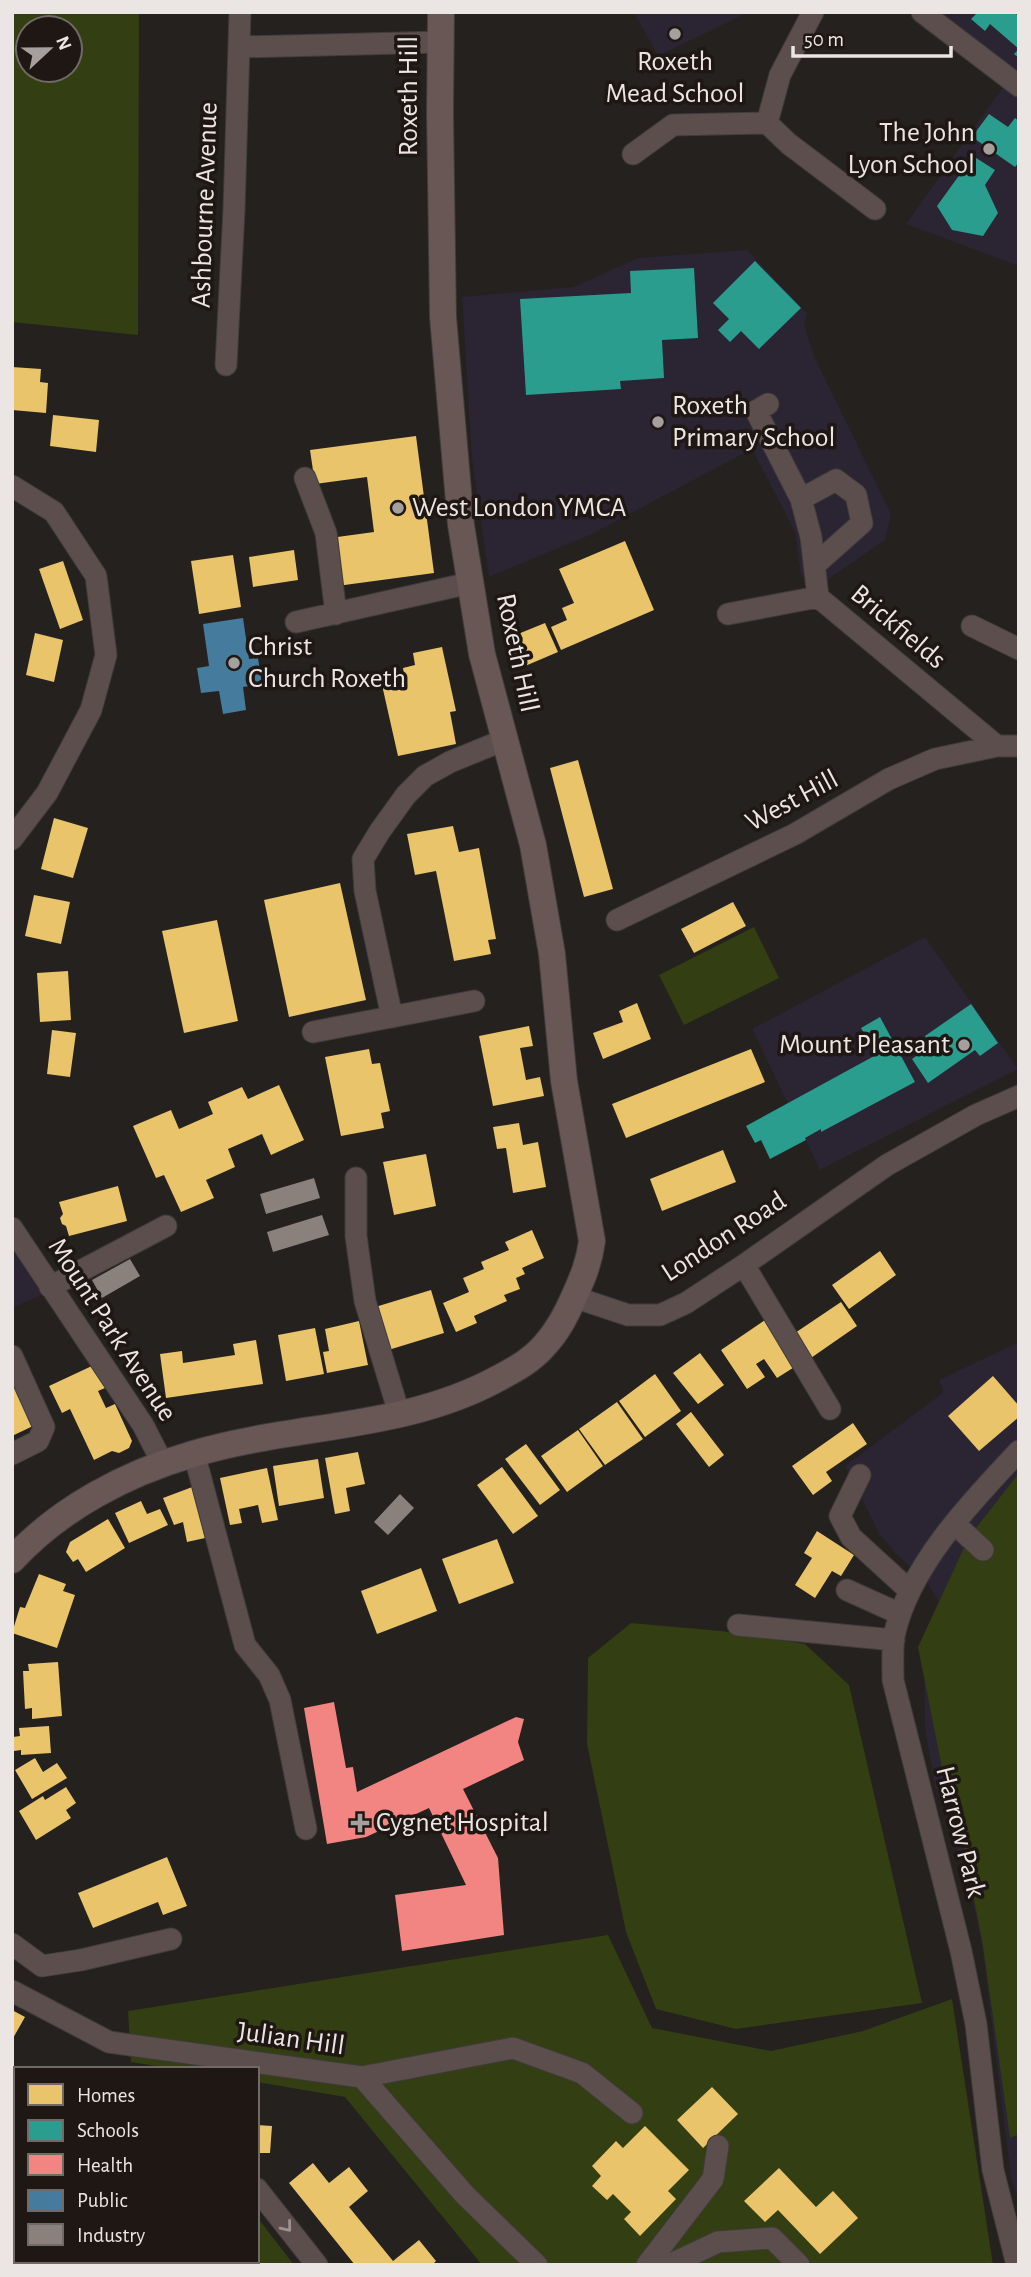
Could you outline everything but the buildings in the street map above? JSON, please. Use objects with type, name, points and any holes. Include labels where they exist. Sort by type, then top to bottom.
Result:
[{"type":"main road","name":"Roxeth Hill","points":[[441,12],[443,317],[461,525],[482,654],[535,858],[552,954],[564,1081],[592,1241],[589,1263],[574,1297]]},
{"type":"main road","points":[[14,1554],[58,1518],[111,1487],[194,1453],[357,1423],[460,1397],[520,1367],[543,1348],[563,1322],[574,1297]]},
{"type":"street","name":"Ashbourne Avenue","points":[[226,365],[240,12]]},
{"type":"street","points":[[767,123],[779,75],[813,12]]},
{"type":"street","points":[[922,12],[1019,86]]},
{"type":"street","points":[[239,47],[442,42]]},
{"type":"street","points":[[634,154],[673,125],[767,123],[789,144],[875,209]]},
{"type":"street","points":[[768,404],[756,411],[801,499],[816,565],[818,597]]},
{"type":"street","points":[[305,478],[326,533],[336,614]]},
{"type":"street","points":[[801,499],[836,480],[856,495],[862,523],[816,565]]},
{"type":"street","points":[[12,485],[54,512],[96,576],[106,654],[91,710],[47,793],[12,839]]},
{"type":"street","points":[[296,622],[470,583]]},
{"type":"street","name":"Brickfields","points":[[728,614],[818,597],[1008,746]]},
{"type":"street","points":[[972,625],[1019,649]]},
{"type":"street","points":[[392,1017],[365,891],[363,859],[406,795],[425,776],[450,762],[504,740]]},
{"type":"street","name":"West Hill","points":[[617,920],[794,834],[889,779],[935,759],[1008,746]]},
{"type":"street","points":[[313,1032],[474,1001]]},
{"type":"street","name":"London Road","points":[[574,1297],[628,1315],[660,1315],[686,1303],[744,1265],[887,1165],[976,1115],[1019,1096]]},
{"type":"street","points":[[356,1178],[356,1236],[365,1301],[399,1413]]},
{"type":"street","points":[[50,1287],[166,1226]]},
{"type":"street","name":"Mount Park Avenue","points":[[12,1228],[143,1425],[163,1464]]},
{"type":"street","points":[[744,1265],[830,1409]]},
{"type":"street","points":[[12,1356],[44,1427],[38,1441],[12,1454]]},
{"type":"street","name":"Harrow Park","points":[[1017,2265],[993,2170],[976,2024],[961,1951],[893,1679],[894,1640],[909,1590],[966,1507],[1019,1451]]},
{"type":"street","points":[[194,1453],[245,1645],[269,1675],[280,1700],[306,1829]]},
{"type":"street","points":[[860,1475],[840,1516],[851,1537],[909,1590]]},
{"type":"street","points":[[955,1524],[984,1550]]},
{"type":"street","points":[[847,1590],[900,1614]]},
{"type":"street","points":[[738,1625],[894,1640]]},
{"type":"street","points":[[12,1944],[42,1966],[172,1939]]},
{"type":"street","name":"Julian Hill","points":[[12,1991],[109,2042],[362,2077],[466,2195],[537,2265]]},
{"type":"street","points":[[362,2077],[513,2048],[582,2073],[632,2113]]},
{"type":"street","points":[[647,2265],[713,2179],[718,2146]]},
{"type":"street","points":[[259,2192],[317,2265]]},
{"type":"street","points":[[669,2265],[718,2242],[772,2238],[799,2265]]},
{"type":"shaded area","name":"Roxeth Mead School","points":[[634,12],[749,12],[658,56]]},
{"type":"shaded area","name":"The John Lyon School","points":[[941,12],[1019,12],[1019,266],[906,224],[1013,73]]},
{"type":"shaded area","name":"Roxeth Primary School","points":[[747,250],[807,313],[804,325],[814,356],[891,514],[885,540],[818,586],[801,576],[795,532],[752,449],[590,535],[489,577],[472,459],[462,297],[574,287],[638,258]]},
{"type":"shaded area","points":[[925,937],[1018,1069],[820,1170],[752,1029]]},
{"type":"shaded area","points":[[12,1244],[44,1294],[12,1308]]},
{"type":"shaded area","points":[[1019,1342],[1019,2200],[1011,2178],[982,1945],[970,1888],[935,1786],[925,1729],[924,1653],[942,1607],[925,1579],[899,1557],[880,1535],[845,1466],[944,1392],[939,1380]]},
{"type":"green space","points":[[12,12],[139,12],[138,335],[12,322]]},
{"type":"green space","points":[[754,927],[779,978],[684,1025],[659,975]]},
{"type":"green space","points":[[1019,1473],[1019,2134],[1010,2138],[983,1946],[958,1815],[941,1763],[918,1647],[969,1537]]},
{"type":"green space","points":[[631,1623],[721,1631],[805,1644],[849,1685],[922,2003],[736,2029],[656,2009],[626,1932],[587,1744],[588,1658]]},
{"type":"green space","points":[[608,1935],[652,2028],[771,2051],[863,2031],[952,1999],[993,2265],[482,2265],[345,2097],[259,2082],[259,2067],[162,2067],[131,2062],[128,2011]]},
{"type":"green space","points":[[259,2220],[294,2265],[182,2265],[259,2263]]},
{"type":"place","name":"Roxeth Mead School","points":[[675,34]]},
{"type":"place","name":"The John Lyon School","points":[[989,149]]},
{"type":"place","name":"Roxeth Primary School","points":[[658,422]]},
{"type":"place","name":"West London YMCA","points":[[398,508]]},
{"type":"place","name":"Christ Church Roxeth","points":[[234,663]]},
{"type":"place","name":"Mount Pleasant","points":[[964,1045]]},
{"type":"place","name":"Cygnet Hospital","points":[[360,1823]]}]
